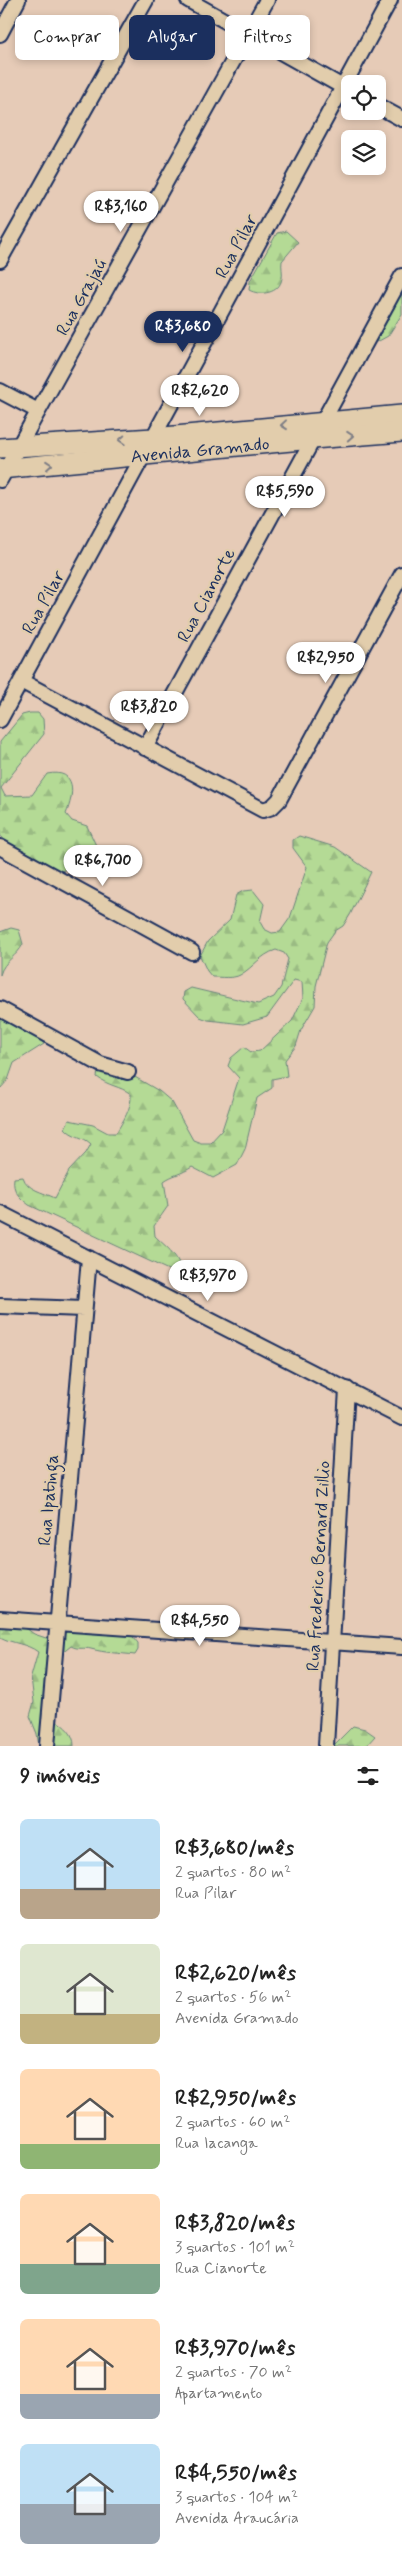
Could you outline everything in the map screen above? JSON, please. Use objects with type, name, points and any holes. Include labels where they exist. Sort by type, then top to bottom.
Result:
[{"type":"street","points":[[0,34],[18,0]]},
{"type":"street","points":[[0,260],[146,0]]},
{"type":"street","points":[[188,0],[225,21]]},
{"type":"street","name":"Rua Grajaú","points":[[259,15],[267,0]]},
{"type":"street","name":"Rua Pilar","points":[[353,75],[390,0]]},
{"type":"street","name":"Rua Grajaú","points":[[2,472],[20,446],[234,60]]},
{"type":"street","points":[[294,60],[341,86]]},
{"type":"street","name":"Rua Pilar","points":[[0,720],[341,98]]},
{"type":"street","points":[[386,110],[402,119]]},
{"type":"street","name":"Rua Cianorte","points":[[146,748],[321,422],[402,276]]},
{"type":"street","points":[[0,391],[38,411]]},
{"type":"street","name":"Avenida Gramado","points":[[0,448],[154,438],[402,415]]},
{"type":"street","name":"Avenida Gramado","points":[[2,472],[312,439],[402,432]]},
{"type":"street","points":[[21,681],[263,810],[272,807],[279,800],[402,574]]},
{"type":"street","points":[[0,847],[192,952]]},
{"type":"street","points":[[0,1009],[100,1064],[128,1072]]},
{"type":"street","points":[[0,1213],[402,1418]]},
{"type":"street","name":"Rua Ipatinga","points":[[47,1746],[89,1258]]},
{"type":"street","points":[[0,1306],[84,1309]]},
{"type":"street","name":"Rua Frederico Bernard Zillio","points":[[326,1746],[346,1389]]},
{"type":"street","points":[[0,1619],[402,1647]]},
{"type":"green space","points":[[286,231],[298,242],[282,261],[282,276],[278,287],[264,293],[249,290],[250,281],[277,233]]},
{"type":"green space","points":[[402,281],[402,314],[388,336],[377,342],[373,340]]},
{"type":"green space","points":[[38,713],[43,719],[44,734],[1,788],[5,796],[32,795],[47,774],[57,773],[64,775],[69,779],[72,791],[66,814],[72,821],[87,826],[99,852],[58,873],[15,852],[0,835],[0,742],[22,715]]},
{"type":"green space","points":[[299,836],[335,847],[371,872],[350,915],[343,926],[335,931],[327,942],[316,986],[315,1006],[301,1030],[296,1046],[285,1060],[287,1076],[272,1079],[272,1088],[257,1098],[245,1149],[237,1165],[213,1178],[192,1167],[164,1181],[168,1206],[154,1226],[155,1236],[176,1258],[181,1268],[177,1274],[29,1205],[17,1193],[14,1187],[14,1178],[23,1177],[32,1188],[55,1198],[69,1171],[86,1153],[91,1144],[65,1128],[69,1120],[93,1125],[108,1133],[116,1133],[124,1119],[129,1109],[131,1094],[97,1077],[98,1070],[128,1073],[159,1091],[172,1102],[193,1140],[201,1143],[210,1143],[222,1130],[239,1078],[228,1066],[231,1058],[244,1047],[251,1052],[260,1051],[292,1021],[303,998],[302,982],[294,980],[267,1017],[243,1024],[208,1020],[200,1017],[183,999],[184,992],[191,988],[258,1004],[274,997],[281,987],[288,959],[284,953],[276,950],[270,952],[240,975],[230,977],[212,977],[200,956],[208,941],[230,920],[236,895],[243,891],[253,890],[264,904],[260,922],[264,929],[272,933],[280,932],[290,918],[307,867],[293,848],[293,840]]},
{"type":"green space","points":[[11,928],[19,930],[23,944],[4,966],[0,975],[0,932]]},
{"type":"green space","points":[[0,1016],[39,1038],[44,1044],[14,1063],[8,1080],[0,1089]]},
{"type":"green space","points":[[0,1620],[23,1626],[34,1634],[46,1638],[59,1635],[70,1627],[129,1632],[138,1643],[138,1650],[135,1655],[71,1646],[61,1654],[56,1720],[71,1734],[74,1746],[39,1746],[37,1734],[30,1716],[34,1702],[31,1677],[38,1652],[0,1637]]},
{"type":"green space","points":[[353,1726],[365,1729],[375,1736],[366,1746],[333,1746]]}]
